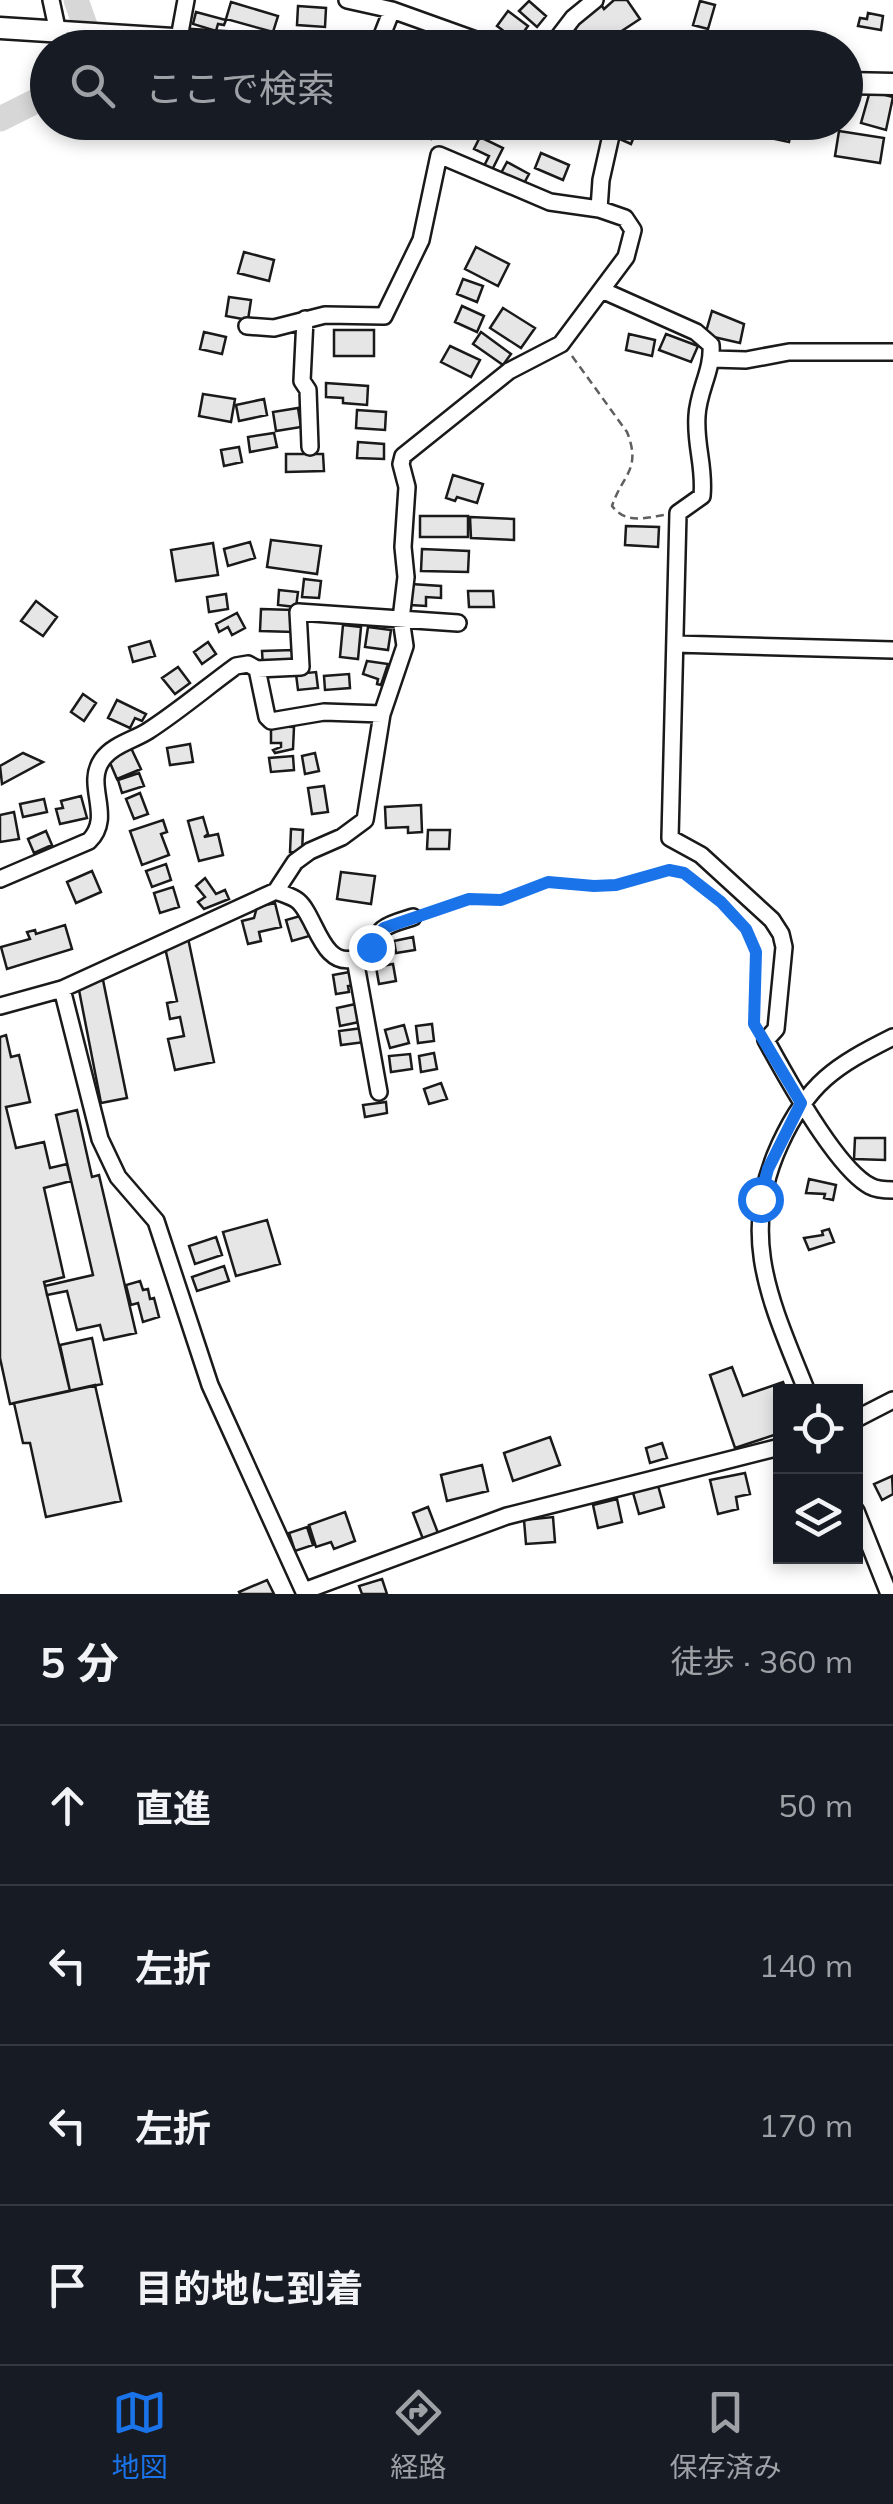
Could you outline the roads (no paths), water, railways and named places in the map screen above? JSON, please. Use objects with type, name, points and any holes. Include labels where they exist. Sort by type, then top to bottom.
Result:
[{"type":"main road","points":[[0,28],[54,30]]},
{"type":"main road","points":[[863,83],[893,84]]},
{"type":"street","points":[[51,0],[54,30]]},
{"type":"street","points":[[180,30],[186,0]]},
{"type":"street","points":[[347,0],[392,10],[448,30]]},
{"type":"street","points":[[564,30],[595,0]]},
{"type":"street","points":[[384,30],[392,10]]},
{"type":"street","points":[[599,209],[610,140]]},
{"type":"street","points":[[0,1006],[62,988],[276,892],[295,862],[365,820],[382,714],[405,646],[401,619],[408,488],[401,464],[403,456],[509,371],[561,344],[626,257],[633,230],[625,218],[599,209],[550,202],[439,155],[422,240],[389,311],[378,318],[325,315],[274,328],[247,326]]},
{"type":"street","points":[[604,290],[696,332],[711,345],[712,359],[697,408],[696,438],[705,473],[702,496],[678,514],[670,838],[701,856],[772,920],[784,948],[776,1028],[766,1040],[801,1103],[849,1168],[870,1186],[893,1190]]},
{"type":"street","points":[[304,319],[302,381],[308,390],[310,447]]},
{"type":"street","points":[[712,359],[746,360],[790,352],[893,352]]},
{"type":"street","points":[[0,879],[89,840],[97,832],[100,805],[96,780],[101,761],[117,748],[144,734],[236,666],[300,667],[298,612],[458,623]]},
{"type":"street","points":[[675,644],[893,650]]},
{"type":"street","points":[[256,669],[271,721],[324,712],[382,714]]},
{"type":"street","points":[[276,892],[295,898],[307,911],[326,950],[339,958],[355,959],[371,947],[384,928],[413,917]]},
{"type":"street","points":[[355,959],[379,1092]]},
{"type":"street","points":[[62,988],[100,1139],[118,1177],[156,1221],[210,1385],[304,1593],[507,1516],[773,1448]]},
{"type":"street","points":[[805,1384],[773,1307],[759,1229],[760,1199],[768,1169],[801,1103],[830,1072],[893,1037]]},
{"type":"street","points":[[863,1415],[893,1400]]},
{"type":"street","points":[[863,1529],[889,1594]]},
{"type":"waterway","points":[[76,0],[86,30]]},
{"type":"waterway","points":[[0,119],[30,104]]}]
